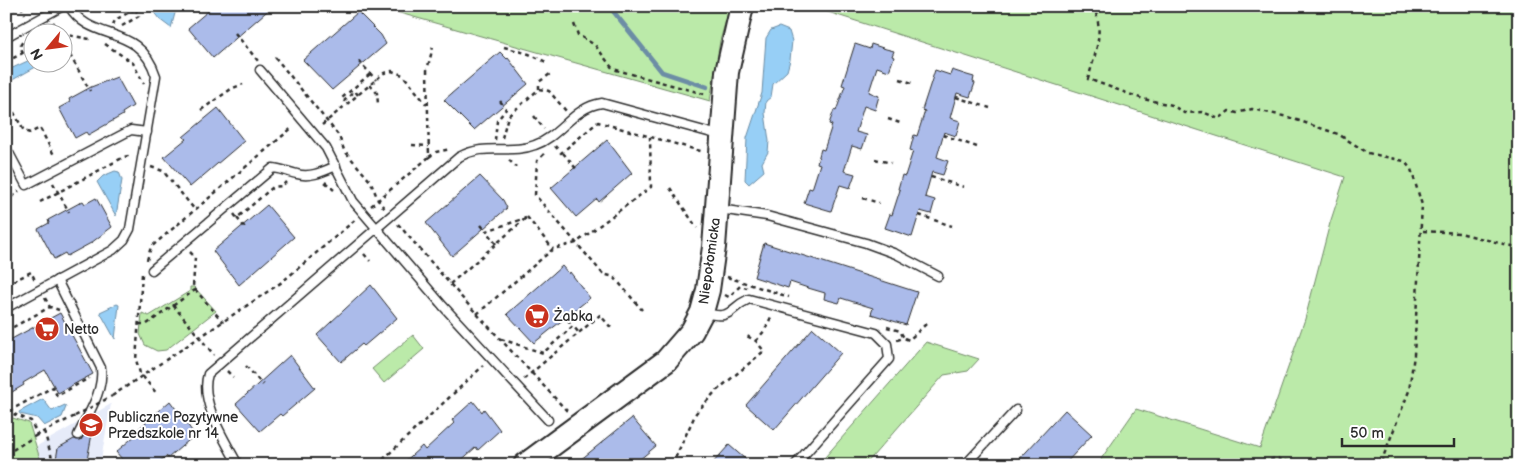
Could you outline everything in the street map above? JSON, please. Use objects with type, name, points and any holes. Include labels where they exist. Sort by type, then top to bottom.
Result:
[{"type":"main road","name":"Niepołomicka","points":[[525,465],[666,360],[692,330],[702,312],[708,290],[717,208],[717,135],[729,62],[742,6]]},
{"type":"lane","points":[[6,37],[63,6]]},
{"type":"lane","points":[[6,308],[113,250],[124,240],[130,229],[156,76],[152,61],[142,49],[125,38],[82,23],[69,6]]},
{"type":"lane","points":[[262,68],[313,132],[336,166],[353,201],[443,306],[548,420]]},
{"type":"lane","points":[[238,465],[206,400],[205,387],[208,374],[460,157],[483,148],[528,147],[535,145],[587,107],[602,104],[717,135]]},
{"type":"lane","points":[[9,153],[26,185],[131,130],[147,132]]},
{"type":"lane","points":[[152,270],[273,168],[284,169],[304,176],[319,174],[336,166]]},
{"type":"lane","points":[[717,208],[767,216],[866,243],[896,254],[938,276]]},
{"type":"lane","points":[[57,280],[102,368],[103,379],[100,390],[78,435]]},
{"type":"lane","points":[[702,312],[721,317],[729,314],[742,302],[749,299],[876,333],[887,344],[889,359],[796,465]]},
{"type":"lane","points":[[965,465],[1016,410]]},
{"type":"path","points":[[6,13],[19,6]]},
{"type":"path","points":[[1094,6],[1098,16],[1100,38],[1088,79],[1143,99],[1172,106],[1184,113],[1203,112],[1219,118],[1229,111],[1237,113],[1252,109],[1288,117],[1338,134],[1368,153],[1404,162],[1411,169],[1418,186],[1422,204],[1423,231],[1409,391],[1380,465]]},
{"type":"path","points":[[121,28],[113,25],[115,20],[135,7],[139,15]]},
{"type":"path","points":[[574,24],[578,35],[595,45],[613,69],[724,100]]},
{"type":"path","points":[[234,34],[262,68]]},
{"type":"path","points":[[72,36],[94,40]]},
{"type":"path","points":[[101,42],[132,63],[146,88]]},
{"type":"path","points":[[429,157],[428,70],[433,47]]},
{"type":"path","points":[[504,47],[529,54],[546,62]]},
{"type":"path","points":[[6,62],[22,54]]},
{"type":"path","points":[[275,57],[342,140],[344,150],[371,182],[378,200]]},
{"type":"path","points":[[72,59],[90,91]]},
{"type":"path","points":[[359,61],[376,80]]},
{"type":"path","points":[[313,132],[384,73],[392,71],[403,75],[428,106]]},
{"type":"path","points":[[358,95],[355,91],[344,100],[342,98],[370,74]]},
{"type":"path","points":[[488,142],[495,141],[503,136],[506,120],[511,113],[539,89],[539,82],[550,74]]},
{"type":"path","points":[[900,79],[915,84]]},
{"type":"path","points":[[202,110],[232,89],[243,84]]},
{"type":"path","points":[[370,85],[377,93],[378,104]]},
{"type":"path","points":[[539,89],[550,91],[572,118]]},
{"type":"path","points":[[956,97],[990,108]]},
{"type":"path","points":[[6,98],[24,131],[30,133],[40,128],[61,167]]},
{"type":"path","points":[[500,101],[511,113]]},
{"type":"path","points":[[495,141],[497,121],[506,108]]},
{"type":"path","points":[[888,119],[903,124]]},
{"type":"path","points":[[562,152],[598,122],[710,154],[717,135]]},
{"type":"path","points":[[157,394],[143,377],[136,360],[142,274],[151,248],[288,130]]},
{"type":"path","points":[[944,135],[977,147]]},
{"type":"path","points":[[477,314],[553,249],[576,243],[651,187],[650,137]]},
{"type":"path","points":[[412,145],[429,146]]},
{"type":"path","points":[[578,171],[554,145],[537,160],[535,194],[602,274],[614,277],[642,310]]},
{"type":"path","points":[[6,454],[143,377],[282,282],[429,157],[436,152],[453,149]]},
{"type":"path","points":[[40,202],[124,157],[136,154],[134,163]]},
{"type":"path","points":[[504,158],[516,167]]},
{"type":"path","points":[[875,159],[891,163]]},
{"type":"path","points":[[163,171],[195,210]]},
{"type":"path","points":[[237,218],[273,187],[282,186],[294,174]]},
{"type":"path","points":[[931,177],[964,187]]},
{"type":"path","points":[[6,202],[26,185]]},
{"type":"path","points":[[670,188],[699,231]]},
{"type":"path","points":[[58,192],[69,212]]},
{"type":"path","points":[[863,198],[879,203]]},
{"type":"path","points":[[227,220],[234,214],[246,229]]},
{"type":"path","points":[[919,215],[952,226]]},
{"type":"path","points":[[528,217],[553,249]]},
{"type":"path","points":[[486,232],[528,217]]},
{"type":"path","points":[[450,284],[528,217]]},
{"type":"path","points":[[481,225],[496,244]]},
{"type":"path","points":[[400,226],[477,314],[568,412]]},
{"type":"path","points":[[1423,231],[1460,233],[1519,248]]},
{"type":"path","points":[[537,236],[540,233]]},
{"type":"path","points":[[197,246],[190,252],[194,257],[192,287],[223,322]]},
{"type":"path","points":[[6,285],[31,272],[40,289]]},
{"type":"path","points":[[139,324],[147,324],[195,290]]},
{"type":"path","points":[[173,306],[207,347]]},
{"type":"path","points":[[756,341],[766,330],[774,306]]},
{"type":"path","points":[[6,330],[50,307]]},
{"type":"path","points":[[564,314],[579,333]]},
{"type":"path","points":[[517,386],[600,315],[613,330]]},
{"type":"path","points":[[887,344],[904,338],[910,340],[926,324]]},
{"type":"path","points":[[500,338],[543,352],[573,326]]},
{"type":"path","points":[[900,331],[904,338]]},
{"type":"path","points":[[673,464],[696,413],[714,392],[764,351],[756,341],[746,336]]},
{"type":"path","points":[[377,465],[491,358]]},
{"type":"path","points":[[246,366],[263,385]]},
{"type":"path","points":[[8,411],[53,387],[57,396],[94,376]]},
{"type":"path","points":[[8,411],[31,421],[37,435]]},
{"type":"path","points":[[44,431],[52,458],[51,465]]},
{"type":"path","points":[[384,458],[390,465]]},
{"type":"path","points":[[1255,465],[1276,458],[1300,465]]},
{"type":"shaded area","name":"Publiczne Pozytywne Przedszkole nr 14","points":[[111,404],[100,465],[39,465],[40,459],[37,446]]},
{"type":"green space","points":[[375,6],[730,6],[720,41],[710,101]]},
{"type":"green space","points":[[809,6],[1519,6],[1519,465],[1105,465],[1101,459],[1136,409],[1260,448],[1305,319],[1330,223],[1345,177]]},
{"type":"green space","points":[[190,287],[194,287],[216,311],[166,350],[157,351],[145,345],[140,334],[142,313],[149,316],[190,291]]},
{"type":"green space","points":[[413,335],[424,349],[384,383],[372,369]]},
{"type":"green space","points":[[926,342],[979,359],[968,371],[944,375],[865,465],[818,465]]},
{"type":"green space","points":[[6,416],[29,423],[40,459],[39,465],[6,465]]},
{"type":"water","points":[[161,6],[177,6],[171,28],[159,19],[153,11]]},
{"type":"water","points":[[779,27],[789,31],[792,41],[790,60],[787,71],[773,84],[771,97],[766,101],[765,113],[769,141],[768,152],[762,163],[764,171],[749,184],[745,180],[747,138],[762,93],[766,38],[771,30]]},
{"type":"water","points":[[22,64],[22,72],[27,72],[7,83],[6,71]]},
{"type":"water","points":[[115,171],[119,172],[122,180],[116,216],[97,182],[103,176]]},
{"type":"water","points":[[117,304],[119,305],[115,339],[100,312]]},
{"type":"water","points":[[43,399],[52,411],[65,405],[62,417],[44,426],[37,418],[20,414],[19,412]]},
{"type":"building","points":[[214,6],[273,6],[213,58],[188,28]]},
{"type":"building","points":[[358,12],[381,35],[386,44],[332,90],[303,60]]},
{"type":"building","points":[[855,44],[870,49],[871,44],[894,51],[892,56],[894,57],[889,71],[877,67],[869,92],[879,96],[875,110],[864,106],[856,132],[867,135],[862,149],[852,146],[844,171],[855,174],[850,188],[840,185],[831,211],[804,203],[809,188],[812,189],[820,164],[817,163],[821,149],[824,150],[832,125],[829,124],[845,86],[842,85]]},
{"type":"building","points":[[500,52],[508,58],[528,84],[474,130],[444,100]]},
{"type":"building","points":[[935,70],[950,75],[952,70],[974,77],[973,82],[975,83],[970,97],[957,93],[950,118],[960,121],[956,136],[944,132],[937,157],[948,161],[943,175],[932,172],[925,197],[935,200],[931,214],[920,211],[912,237],[885,228],[890,214],[892,215],[900,190],[898,189],[902,175],[905,176],[913,151],[910,150],[914,135],[917,136],[925,111],[922,110]]},
{"type":"building","points":[[117,77],[133,106],[122,113],[123,115],[88,135],[86,132],[75,138],[59,108],[70,102],[69,99],[91,87]]},
{"type":"building","points":[[218,108],[244,141],[190,187],[164,157],[186,139],[183,137]]},
{"type":"building","points":[[607,140],[632,173],[599,202],[597,199],[576,217],[551,188]]},
{"type":"building","points":[[480,176],[503,200],[507,208],[452,256],[426,223]]},
{"type":"building","points":[[96,198],[112,227],[91,243],[67,256],[65,253],[54,259],[38,229],[49,223],[48,220],[83,201],[85,204]]},
{"type":"building","points":[[267,205],[294,237],[239,285],[213,251]]},
{"type":"building","points":[[764,243],[917,292],[906,325],[871,314],[873,308],[841,298],[839,303],[824,299],[825,293],[790,282],[788,288],[754,277]]},
{"type":"building","points":[[562,266],[569,274],[570,272],[590,298],[534,343],[507,314]]},
{"type":"building","points":[[371,285],[397,318],[364,346],[362,344],[341,362],[317,335]]},
{"type":"building","points":[[60,313],[93,374],[58,393],[45,370],[12,392],[10,389],[6,392],[6,342]]},
{"type":"building","points":[[813,328],[841,353],[774,430],[746,405]]},
{"type":"building","points":[[290,355],[315,388],[282,416],[280,414],[260,431],[236,404]]},
{"type":"building","points":[[170,401],[195,435],[168,458],[166,456],[156,465],[127,465],[116,452]]},
{"type":"building","points":[[473,401],[482,412],[484,409],[500,430],[478,450],[476,447],[456,465],[401,465],[422,446],[425,450],[454,423],[452,420]]},
{"type":"building","points":[[1065,410],[1092,435],[1064,465],[1014,465]]},
{"type":"building","points":[[632,418],[656,446],[633,465],[574,465]]},
{"type":"building","points":[[93,429],[86,465],[55,465],[58,448],[74,439],[81,440],[85,434]]},
{"type":"building","points":[[729,445],[752,465],[711,465]]},
{"type":"waterway","points":[[609,6],[662,72],[707,87]]},
{"type":"place","name":"Żabka","points":[[537,316]]},
{"type":"place","name":"Netto","points":[[47,329]]},
{"type":"place","name":"Publiczne Pozytywne Przedszkole nr 14","points":[[91,425]]}]
